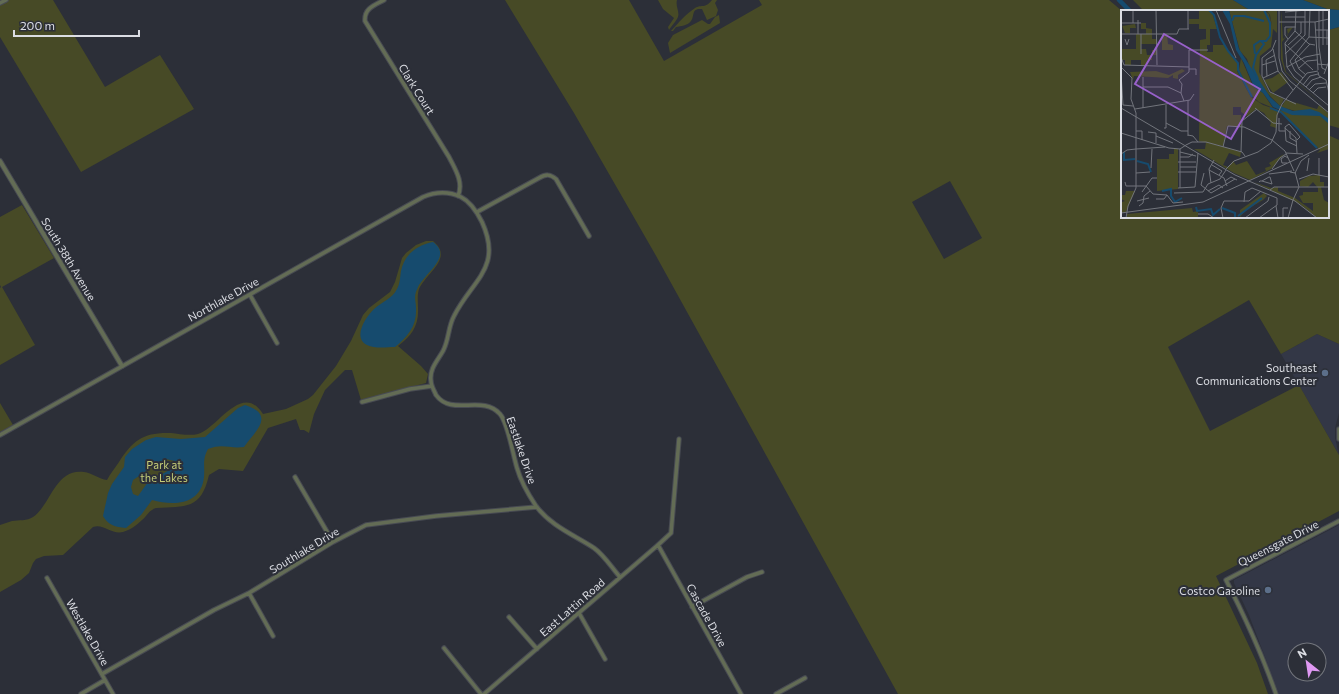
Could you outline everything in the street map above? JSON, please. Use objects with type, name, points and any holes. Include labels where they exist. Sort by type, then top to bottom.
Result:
[{"type":"street","points":[[0,3],[6,0]]},
{"type":"street","name":"Clark Court","points":[[384,0],[366,11],[365,21],[448,157],[459,180],[460,186],[458,196]]},
{"type":"street","name":"South 38th Avenue","points":[[0,161],[122,366]]},
{"type":"street","points":[[477,212],[539,178],[549,175],[558,182],[589,236]]},
{"type":"street","name":"Northlake Drive","points":[[0,435],[423,197],[430,194],[440,193],[458,196]]},
{"type":"street","points":[[362,402],[410,389],[432,386],[432,371],[444,349],[452,320],[479,279],[487,263],[489,247],[488,237],[477,212],[466,200],[458,196]]},
{"type":"street","points":[[250,295],[277,343]]},
{"type":"street","name":"Eastlake Drive","points":[[432,386],[437,396],[445,403],[459,406],[476,404],[484,405],[500,414],[507,430],[520,478],[537,508],[562,530],[595,549],[620,577]]},
{"type":"street","points":[[1339,429],[1339,439]]},
{"type":"street","name":"East Lattin Road","points":[[482,694],[537,649],[671,533],[679,439]]},
{"type":"street","points":[[295,477],[333,542]]},
{"type":"street","name":"Southlake Drive","points":[[102,674],[214,610],[249,593],[333,542],[366,525],[436,516],[537,508]]},
{"type":"street","name":"Queensgate Drive","points":[[1276,694],[1253,634],[1226,580],[1339,521]]},
{"type":"street","name":"Cascade Drive","points":[[658,545],[741,694]]},
{"type":"street","points":[[692,607],[747,576],[762,572]]},
{"type":"street","name":"Westlake Drive","points":[[47,578],[113,694]]},
{"type":"street","points":[[249,593],[273,636]]},
{"type":"street","points":[[579,613],[605,659]]},
{"type":"street","points":[[509,617],[537,649]]},
{"type":"street","points":[[444,648],[482,694]]},
{"type":"street","points":[[776,694],[805,678]]},
{"type":"street","points":[[81,694],[105,680]]},
{"type":"shaded area","points":[[1317,334],[1339,344],[1339,413],[1335,428],[1335,438],[1339,455],[1281,354]]},
{"type":"shaded area","points":[[1339,525],[1339,694],[1279,694],[1249,615],[1234,580]]},
{"type":"green space","points":[[8,0],[53,0],[105,87],[160,55],[194,109],[81,172],[0,37],[0,5]]},
{"type":"green space","points":[[505,0],[629,0],[664,61],[762,5],[759,0],[1109,0],[1121,10],[1121,218],[1329,218],[1329,135],[1339,140],[1339,344],[1317,334],[1281,354],[1249,300],[1168,347],[1210,431],[1299,385],[1339,455],[1339,511],[1216,576],[1257,663],[1268,694],[898,694],[655,254],[574,113]],"holes":[[[950,181],[982,238],[944,259],[912,202]]]},
{"type":"green space","points":[[658,0],[677,0],[678,17],[669,30],[668,27],[674,18],[663,9]]},
{"type":"green space","points":[[712,0],[717,0],[715,3],[718,10],[716,16],[707,20],[702,9],[696,10],[688,24],[676,27],[673,31],[671,31],[692,10],[707,4]]},
{"type":"green space","points":[[1133,0],[1233,0],[1251,10],[1143,10]]},
{"type":"green space","points":[[1303,0],[1339,0],[1339,10],[1327,9]]},
{"type":"green space","points":[[719,15],[720,23],[670,53],[668,43],[673,35],[702,20],[710,24],[715,17]]},
{"type":"green space","points":[[1339,27],[1339,128],[1329,125],[1329,30]]},
{"type":"green space","points":[[22,205],[54,258],[2,287],[35,345],[0,365],[0,217]]},
{"type":"green space","name":"Park at the Lakes","points":[[426,241],[433,241],[439,247],[441,253],[440,259],[419,289],[418,314],[414,330],[398,346],[428,374],[426,383],[361,400],[352,370],[345,370],[325,390],[314,414],[309,433],[304,430],[300,430],[296,419],[268,428],[243,471],[219,469],[209,475],[202,495],[191,504],[176,507],[156,508],[136,525],[123,532],[115,532],[97,526],[93,527],[63,555],[44,556],[36,559],[29,573],[21,580],[0,592],[0,525],[12,521],[26,520],[33,517],[39,511],[60,481],[74,472],[84,472],[107,480],[129,448],[134,443],[146,436],[162,433],[188,435],[198,434],[230,410],[247,402],[255,405],[263,414],[286,409],[308,399],[313,395],[336,366],[351,341],[363,315],[369,308],[390,292],[395,282],[402,258],[416,245]]},
{"type":"green space","points":[[0,403],[13,425],[0,432]]},
{"type":"water","points":[[1233,0],[1303,0],[1327,9],[1339,10],[1339,27],[1329,30],[1329,10],[1248,9]]},
{"type":"water","points":[[433,242],[439,249],[439,259],[416,290],[416,314],[411,330],[395,347],[377,347],[367,345],[361,337],[361,332],[367,317],[374,309],[390,298],[395,292],[399,285],[403,265],[408,256],[417,248]]},
{"type":"water","points":[[245,405],[255,409],[260,414],[260,424],[244,447],[218,446],[208,449],[204,460],[204,477],[202,486],[198,493],[192,498],[177,503],[152,500],[141,515],[126,528],[118,527],[107,522],[103,516],[108,493],[112,484],[124,467],[125,457],[132,449],[146,440],[156,437],[181,439],[205,437],[238,408]],"holes":[[[166,459],[179,462],[173,468],[148,482],[138,496],[133,494],[131,487],[133,480],[150,467]]]},
{"type":"waterway","points":[[1119,0],[1129,10]]},
{"type":"place","name":"Southeast Communications Center","points":[[1325,373]]},
{"type":"place","name":"Costco Gasoline","points":[[1268,590]]}]
